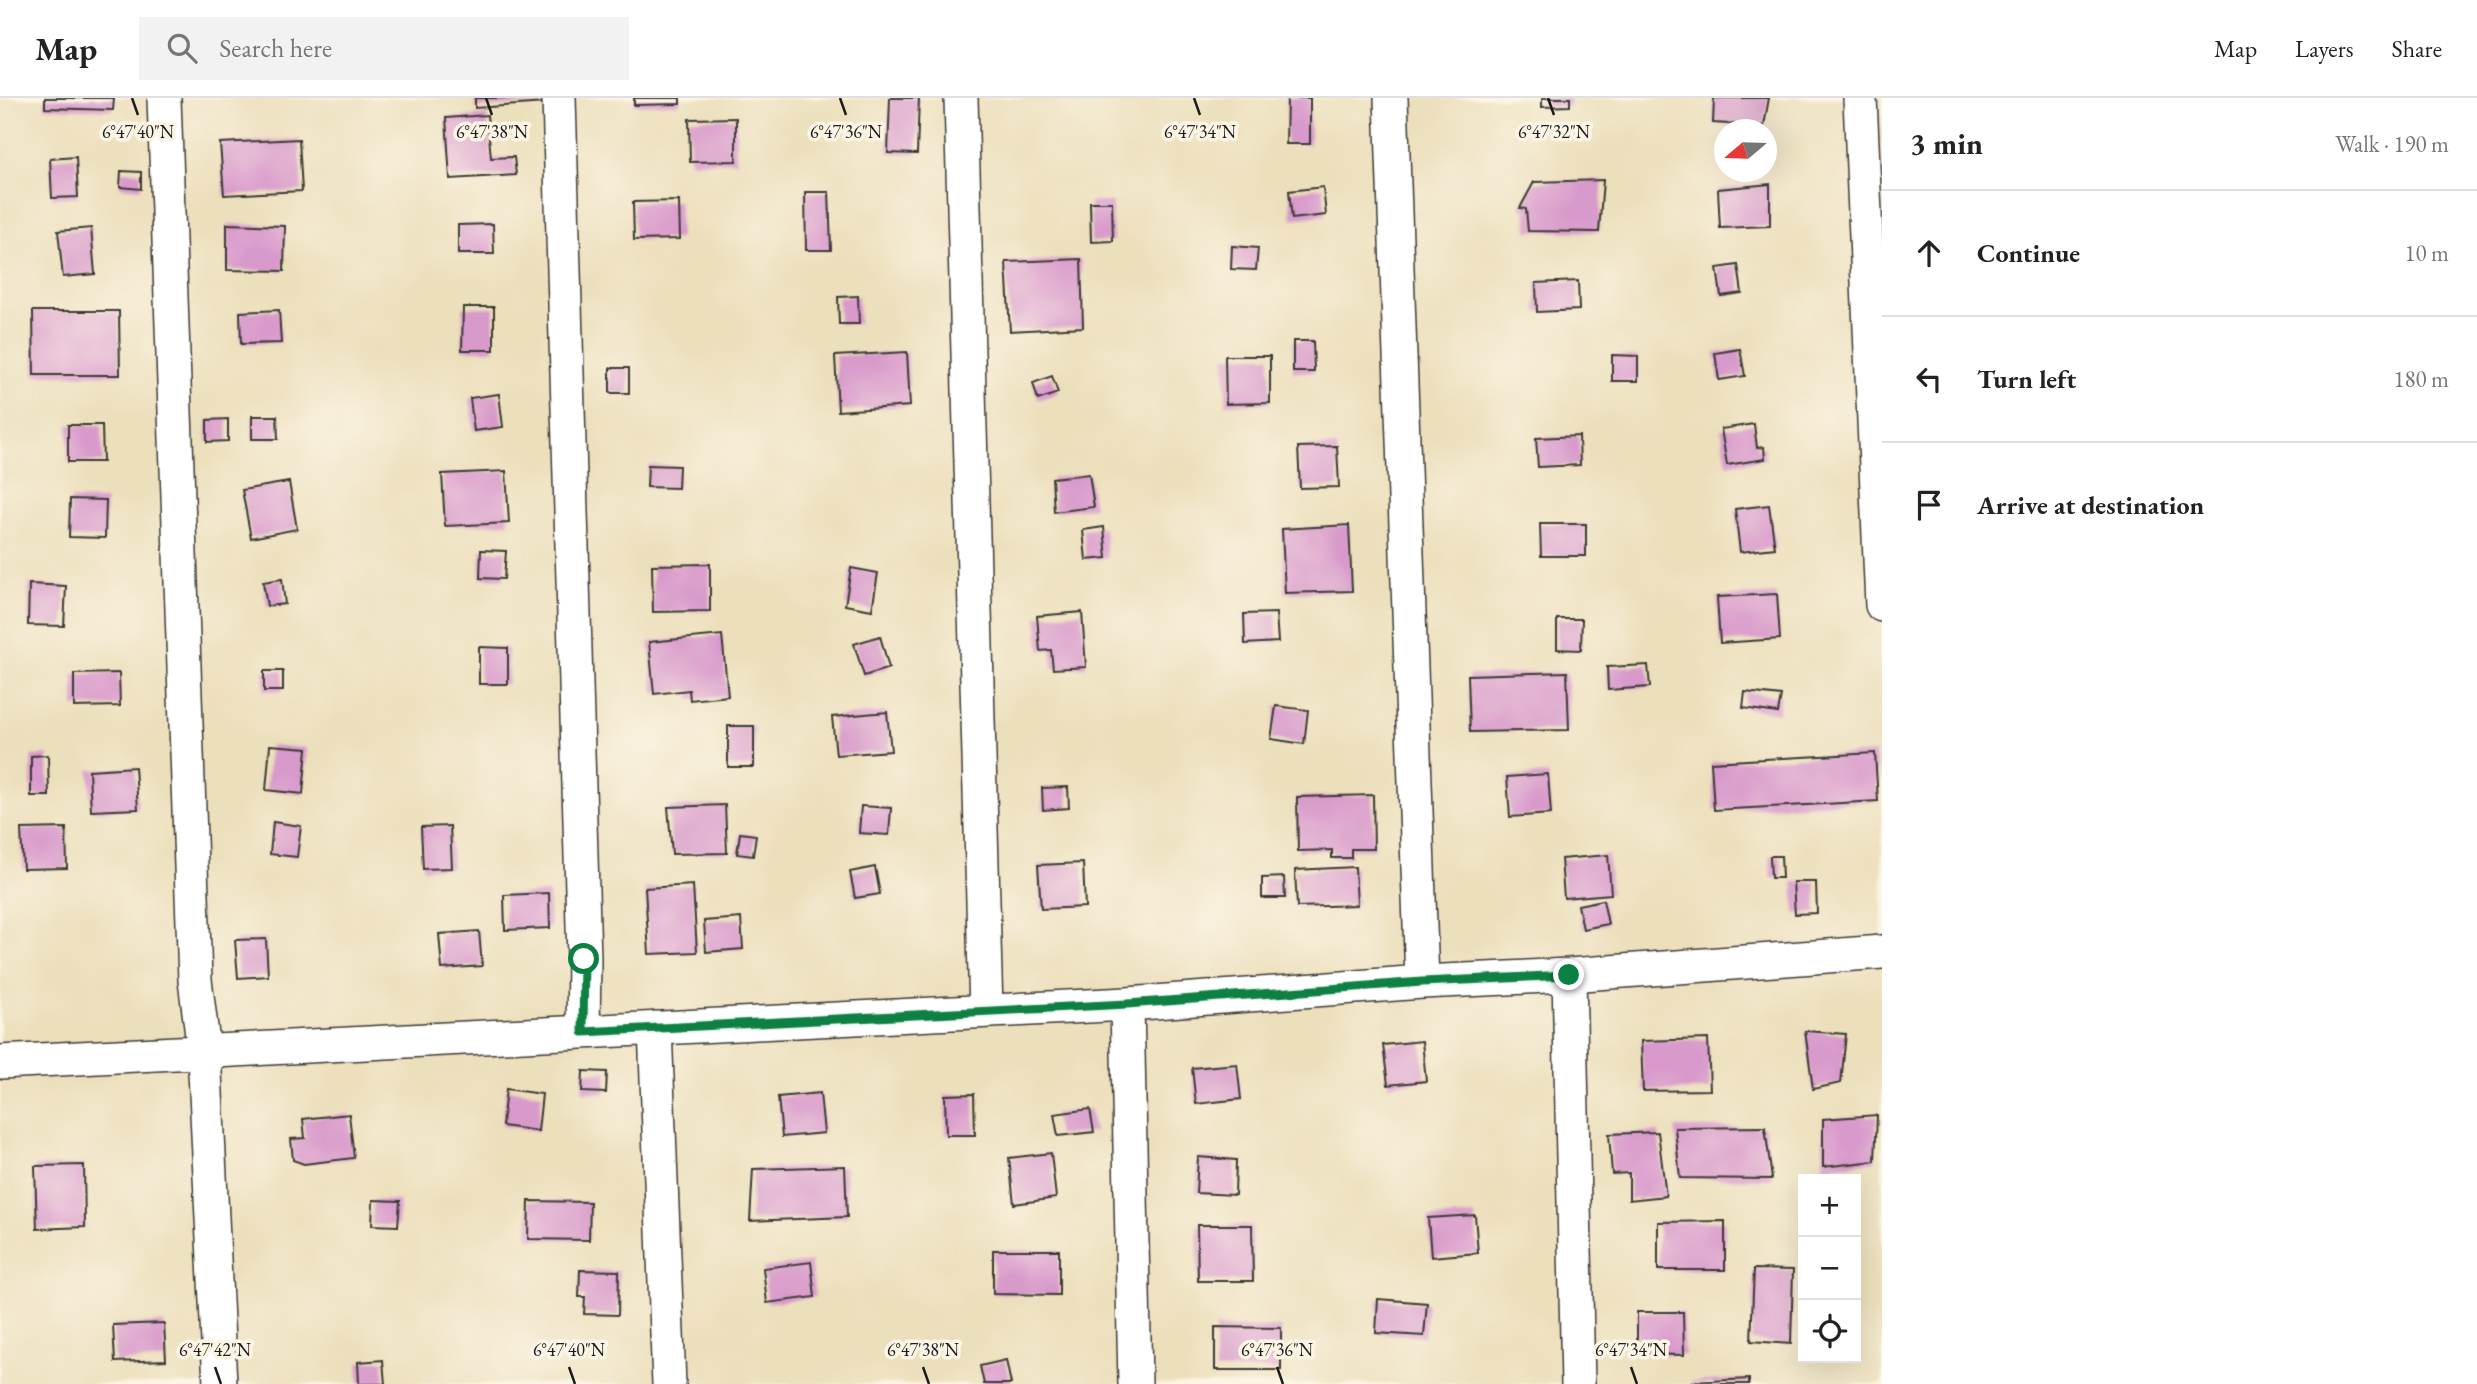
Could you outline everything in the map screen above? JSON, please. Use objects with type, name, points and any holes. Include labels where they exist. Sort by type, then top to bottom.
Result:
[{"type":"street","points":[[164,98],[195,980],[204,1051],[220,1384]]},
{"type":"street","points":[[559,98],[584,959],[583,1032]]},
{"type":"street","points":[[961,98],[986,1011]]},
{"type":"street","points":[[1391,98],[1422,982]]},
{"type":"street","points":[[1860,98],[1882,605]]},
{"type":"street","points":[[0,1062],[1127,1004],[1882,952]]},
{"type":"street","points":[[1569,975],[1578,1384]]},
{"type":"street","points":[[1127,1004],[1135,1384]]},
{"type":"street","points":[[654,1028],[669,1384]]},
{"type":"building","points":[[45,98],[114,98],[113,110],[45,108]]},
{"type":"building","points":[[475,98],[545,98],[545,103],[475,108]]},
{"type":"building","points":[[634,98],[680,98],[680,104],[634,105]]},
{"type":"building","points":[[890,98],[919,98],[917,154],[888,153]]},
{"type":"building","points":[[1287,98],[1310,98],[1310,144],[1286,144]]},
{"type":"building","points":[[1542,98],[1570,98],[1570,106],[1542,107]]},
{"type":"building","points":[[1714,98],[1769,98],[1765,119],[1714,119],[1713,123]]},
{"type":"building","points":[[487,115],[491,158],[514,157],[516,175],[450,179],[446,118]]},
{"type":"building","points":[[736,118],[736,161],[690,162],[689,119]]},
{"type":"building","points":[[299,139],[302,191],[224,195],[220,143]]},
{"type":"building","points":[[76,157],[78,197],[52,198],[50,159]]},
{"type":"building","points":[[121,171],[141,172],[141,189],[120,187]]},
{"type":"building","points":[[1603,180],[1599,232],[1528,231],[1526,209],[1520,208],[1534,182]]},
{"type":"building","points":[[1770,184],[1770,226],[1720,228],[1718,189]]},
{"type":"building","points":[[1323,187],[1326,215],[1292,219],[1289,191]]},
{"type":"building","points":[[805,192],[829,192],[831,250],[806,250]]},
{"type":"building","points":[[679,201],[680,239],[634,240],[633,202]]},
{"type":"building","points":[[1090,202],[1112,202],[1113,241],[1091,242]]},
{"type":"building","points":[[227,224],[285,226],[284,271],[227,270]]},
{"type":"building","points":[[493,224],[494,254],[458,254],[458,225]]},
{"type":"building","points":[[91,228],[95,274],[63,277],[58,231]]},
{"type":"building","points":[[1232,246],[1258,248],[1256,270],[1231,269]]},
{"type":"building","points":[[1081,259],[1083,327],[1010,331],[1006,262]]},
{"type":"building","points":[[1738,265],[1742,293],[1721,296],[1717,268]]},
{"type":"building","points":[[1578,281],[1579,310],[1537,312],[1536,283]]},
{"type":"building","points":[[858,296],[859,324],[839,324],[838,297]]},
{"type":"building","points":[[463,307],[494,307],[494,350],[462,350]]},
{"type":"building","points":[[279,310],[281,343],[241,344],[240,312]]},
{"type":"building","points":[[33,311],[119,311],[120,375],[34,375]]},
{"type":"building","points":[[1293,341],[1313,341],[1314,372],[1293,372]]},
{"type":"building","points":[[1740,349],[1745,376],[1719,380],[1715,353]]},
{"type":"building","points":[[907,352],[910,406],[838,411],[835,356]]},
{"type":"building","points":[[1612,355],[1638,356],[1638,381],[1612,381]]},
{"type":"building","points":[[1225,356],[1270,356],[1270,403],[1226,404]]},
{"type":"building","points":[[610,368],[629,368],[629,393],[610,393]]},
{"type":"building","points":[[1052,376],[1058,393],[1038,400],[1033,383]]},
{"type":"building","points":[[499,394],[503,427],[474,431],[470,398]]},
{"type":"building","points":[[252,416],[277,416],[278,439],[252,439]]},
{"type":"building","points":[[228,419],[228,441],[207,442],[207,420]]},
{"type":"building","points":[[1754,424],[1757,448],[1764,447],[1765,459],[1727,465],[1721,429]]},
{"type":"building","points":[[68,425],[102,425],[103,462],[68,462]]},
{"type":"building","points":[[1579,436],[1580,465],[1538,467],[1536,438]]},
{"type":"building","points":[[1337,446],[1339,487],[1300,488],[1298,447]]},
{"type":"building","points":[[648,465],[679,466],[678,488],[647,487]]},
{"type":"building","points":[[506,471],[509,523],[445,526],[442,474]]},
{"type":"building","points":[[1089,474],[1094,507],[1054,512],[1052,478]]},
{"type":"building","points":[[289,482],[297,529],[251,538],[242,490]]},
{"type":"building","points":[[70,499],[106,500],[105,538],[69,537]]},
{"type":"building","points":[[1769,505],[1775,548],[1740,552],[1735,509]]},
{"type":"building","points":[[1540,524],[1586,524],[1586,556],[1541,556]]},
{"type":"building","points":[[1349,525],[1352,591],[1285,593],[1282,529]]},
{"type":"building","points":[[1104,527],[1107,558],[1086,560],[1083,530]]},
{"type":"building","points":[[481,550],[506,551],[504,579],[480,578]]},
{"type":"building","points":[[710,564],[710,611],[653,612],[652,565]]},
{"type":"building","points":[[851,568],[878,573],[872,610],[845,605]]},
{"type":"building","points":[[282,579],[285,604],[267,606],[263,582]]},
{"type":"building","points":[[29,584],[66,586],[64,626],[28,625]]},
{"type":"building","points":[[1777,594],[1780,639],[1720,643],[1717,597]]},
{"type":"building","points":[[1082,612],[1086,667],[1053,669],[1051,650],[1040,651],[1037,616]]},
{"type":"building","points":[[1276,613],[1278,642],[1245,644],[1244,614]]},
{"type":"building","points":[[1557,619],[1582,619],[1581,650],[1557,649]]},
{"type":"building","points":[[722,635],[728,696],[690,700],[689,690],[654,694],[649,642]]},
{"type":"building","points":[[880,636],[889,668],[864,676],[854,644]]},
{"type":"building","points":[[479,647],[508,648],[508,684],[479,684]]},
{"type":"building","points":[[1648,665],[1650,687],[1608,690],[1607,667]]},
{"type":"building","points":[[264,671],[283,671],[283,691],[264,691]]},
{"type":"building","points":[[1567,672],[1569,730],[1470,732],[1468,675]]},
{"type":"building","points":[[119,673],[120,706],[74,707],[74,674]]},
{"type":"building","points":[[1745,692],[1781,696],[1778,713],[1743,708]]},
{"type":"building","points":[[1276,706],[1308,710],[1304,744],[1271,739]]},
{"type":"building","points":[[887,712],[891,751],[836,755],[832,717]]},
{"type":"building","points":[[728,726],[754,726],[754,767],[728,767]]},
{"type":"building","points":[[270,745],[307,748],[303,794],[266,790]]},
{"type":"building","points":[[1875,753],[1878,801],[1714,810],[1711,762]]},
{"type":"building","points":[[48,755],[49,796],[31,796],[31,756]]},
{"type":"building","points":[[135,767],[138,809],[91,811],[89,770]]},
{"type":"building","points":[[1548,774],[1551,814],[1510,817],[1507,777]]},
{"type":"building","points":[[1068,787],[1069,808],[1043,810],[1042,788]]},
{"type":"building","points":[[1373,795],[1374,849],[1351,849],[1351,858],[1332,858],[1332,850],[1298,851],[1297,797]]},
{"type":"building","points":[[725,805],[727,853],[672,854],[668,807]]},
{"type":"building","points":[[861,806],[891,808],[889,835],[859,833]]},
{"type":"building","points":[[273,822],[301,826],[297,857],[270,854]]},
{"type":"building","points":[[450,826],[452,868],[423,869],[421,827]]},
{"type":"building","points":[[66,828],[67,868],[23,869],[21,829]]},
{"type":"building","points":[[740,833],[756,835],[753,856],[737,854]]},
{"type":"building","points":[[1608,855],[1611,894],[1564,898],[1561,859]]},
{"type":"building","points":[[1770,856],[1781,856],[1782,878],[1771,878]]},
{"type":"building","points":[[1083,863],[1085,907],[1041,909],[1038,865]]},
{"type":"building","points":[[875,867],[880,894],[855,898],[850,872]]},
{"type":"building","points":[[1355,867],[1357,905],[1297,907],[1295,870]]},
{"type":"building","points":[[1284,877],[1285,898],[1262,898],[1262,878]]},
{"type":"building","points":[[1793,882],[1816,882],[1817,913],[1795,914]]},
{"type":"building","points":[[693,885],[697,952],[649,954],[645,888]]},
{"type":"building","points":[[549,893],[550,928],[505,930],[504,895]]},
{"type":"building","points":[[1603,900],[1608,924],[1583,929],[1578,905]]},
{"type":"building","points":[[741,918],[743,949],[706,952],[704,921]]},
{"type":"building","points":[[479,931],[482,966],[442,969],[439,934]]},
{"type":"building","points":[[266,939],[268,976],[238,978],[235,940]]},
{"type":"building","points":[[1805,1031],[1846,1034],[1841,1083],[1813,1089]]},
{"type":"building","points":[[1708,1039],[1710,1090],[1643,1091],[1641,1041]]},
{"type":"building","points":[[1422,1041],[1426,1081],[1388,1085],[1383,1045]]},
{"type":"building","points":[[1237,1064],[1241,1099],[1196,1104],[1192,1068]]},
{"type":"building","points":[[583,1071],[607,1072],[606,1093],[582,1092]]},
{"type":"building","points":[[506,1089],[542,1094],[538,1131],[502,1126]]},
{"type":"building","points":[[820,1093],[824,1133],[782,1137],[778,1097]]},
{"type":"building","points":[[974,1094],[975,1135],[946,1135],[945,1095]]},
{"type":"building","points":[[1090,1109],[1094,1132],[1058,1136],[1054,1114]]},
{"type":"building","points":[[349,1114],[354,1158],[304,1164],[293,1160],[291,1139],[305,1138],[303,1119]]},
{"type":"building","points":[[1877,1115],[1875,1161],[1823,1167],[1823,1119]]},
{"type":"building","points":[[1765,1127],[1772,1179],[1680,1178],[1675,1128]]},
{"type":"building","points":[[1658,1132],[1666,1196],[1629,1200],[1629,1173],[1612,1174],[1609,1134]]},
{"type":"building","points":[[1051,1153],[1056,1198],[1014,1204],[1009,1158]]},
{"type":"building","points":[[1198,1157],[1236,1160],[1235,1195],[1196,1193]]},
{"type":"building","points":[[84,1165],[85,1227],[37,1229],[35,1166]]},
{"type":"building","points":[[845,1166],[847,1217],[750,1221],[753,1169]]},
{"type":"building","points":[[373,1200],[400,1201],[398,1226],[372,1225]]},
{"type":"building","points":[[529,1201],[590,1202],[589,1240],[528,1239]]},
{"type":"building","points":[[1475,1215],[1478,1253],[1431,1257],[1428,1218]]},
{"type":"building","points":[[1725,1221],[1725,1270],[1658,1270],[1658,1222]]},
{"type":"building","points":[[1197,1225],[1252,1225],[1253,1281],[1198,1281]]},
{"type":"building","points":[[993,1250],[1059,1250],[1059,1295],[993,1294]]},
{"type":"building","points":[[811,1262],[815,1297],[767,1303],[763,1268]]},
{"type":"building","points":[[1754,1269],[1793,1270],[1791,1344],[1751,1341]]},
{"type":"building","points":[[580,1270],[619,1271],[618,1315],[584,1314],[585,1297],[579,1297]]},
{"type":"building","points":[[1378,1299],[1427,1303],[1424,1336],[1376,1333]]},
{"type":"building","points":[[1637,1312],[1683,1312],[1684,1355],[1637,1354]]},
{"type":"building","points":[[164,1323],[166,1360],[115,1362],[113,1325]]},
{"type":"building","points":[[1215,1327],[1281,1328],[1281,1370],[1215,1370]]},
{"type":"building","points":[[383,1360],[385,1384],[359,1384],[358,1362]]},
{"type":"building","points":[[1006,1360],[1011,1384],[984,1384],[980,1366]]},
{"type":"building","points":[[1749,1379],[1749,1384],[1691,1384],[1691,1382]]},
{"type":"route","points":[[584,959],[583,1032],[1127,1004],[1422,982],[1569,975]]}]
